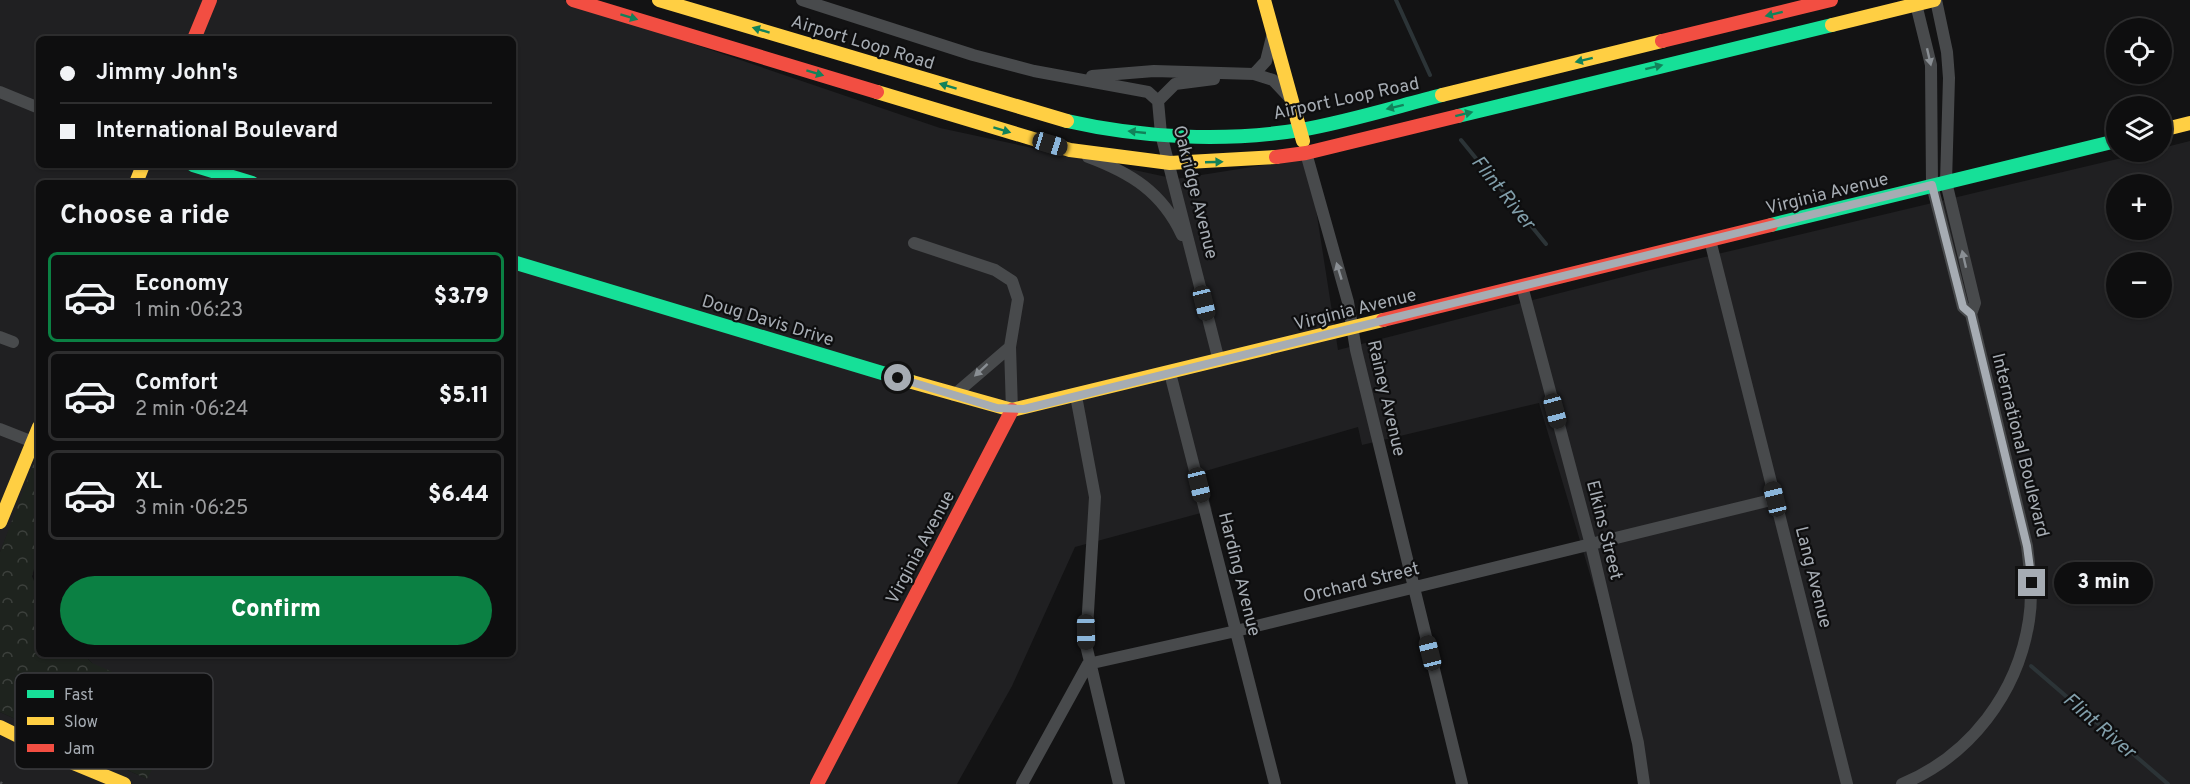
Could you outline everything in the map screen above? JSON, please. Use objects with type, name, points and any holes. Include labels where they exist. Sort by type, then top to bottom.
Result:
[{"type":"main road","points":[[195,36],[210,0]]},
{"type":"main road","points":[[573,0],[1070,150],[1170,163],[1251,160],[1306,153],[1915,2],[1935,0]]},
{"type":"main road","name":"Airport Loop Road","points":[[659,0],[1046,116],[1099,128],[1227,137],[1300,130],[1831,0]]},
{"type":"main road","name":"Rainey Avenue","points":[[1264,0],[1306,153]]},
{"type":"main road","points":[[2172,128],[2190,123]]},
{"type":"main road","name":"Virginia Avenue","points":[[817,784],[1012,410],[2106,143]]},
{"type":"main road","points":[[203,168],[242,180]]},
{"type":"main road","name":"Doug Davis Drive","points":[[516,263],[954,395],[1012,410]]},
{"type":"main road","points":[[0,522],[36,434]]},
{"type":"main road","points":[[0,727],[15,734]]},
{"type":"main road","points":[[88,769],[124,784]]},
{"type":"street","points":[[802,0],[973,55],[1034,71],[1148,92],[1158,101],[1175,84],[1254,74],[1266,61],[1272,31]]},
{"type":"street","name":"International Boulevard","points":[[1902,784],[1944,761],[1970,739],[1991,714],[2008,686],[2021,655],[2030,620],[2032,583],[2027,546],[1971,314],[1975,303],[1946,182],[1949,78],[1947,51],[1935,0]]},
{"type":"street","name":"International Boulevard","points":[[1915,2],[1931,65],[1932,185],[1963,307],[1971,314]]},
{"type":"street","points":[[1076,78],[1154,71],[1254,74],[1272,80],[1282,87],[1292,103]]},
{"type":"street","points":[[0,92],[36,107]]},
{"type":"street","name":"Oakridge Avenue","points":[[1158,101],[1161,134],[1219,361]]},
{"type":"street","points":[[1070,150],[1120,169],[1151,190],[1174,218],[1194,262]]},
{"type":"street","name":"Rainey Avenue","points":[[1306,153],[1348,302],[1459,780]]},
{"type":"street","name":"Lang Avenue","points":[[1710,240],[1847,784]]},
{"type":"street","points":[[914,243],[995,270],[1012,281],[1018,300],[1010,347],[1012,410]]},
{"type":"street","name":"Elkins Street","points":[[1522,286],[1591,544],[1638,743],[1644,784]]},
{"type":"street","points":[[0,337],[13,342]]},
{"type":"street","points":[[954,395],[1010,347]]},
{"type":"street","name":"Harding Avenue","points":[[1170,373],[1275,784]]},
{"type":"street","points":[[1076,396],[1095,497],[1085,619],[1089,664],[1119,784]]},
{"type":"street","points":[[0,429],[33,442]]},
{"type":"street","name":"Orchard Street","points":[[1089,664],[1236,632],[1775,499]]},
{"type":"street","points":[[1022,784],[1068,696],[1089,664]]},
{"type":"shaded area","points":[[0,0],[564,0],[940,128],[1176,179],[1308,158],[1338,350],[1646,271],[2106,162],[2172,162],[2172,146],[2190,141],[2190,784],[1645,784],[1620,675],[1539,403],[1362,445],[1358,427],[1202,472],[1212,510],[1075,547],[1012,686],[957,784],[0,784],[0,712],[15,719],[15,769],[125,769],[147,779],[142,769],[213,769],[213,673],[97,673],[86,657],[516,657],[516,180],[36,180],[36,463],[0,552]]},
{"type":"green space","points":[[36,458],[36,562],[32,576],[36,586],[36,657],[86,657],[92,663],[115,673],[15,673],[15,719],[0,712],[0,552]]},
{"type":"green space","points":[[125,769],[152,769],[147,779]]},
{"type":"waterway","name":"Flint River","points":[[1396,0],[1430,75]]},
{"type":"waterway","name":"Flint River","points":[[1461,140],[1546,244]]},
{"type":"waterway","name":"Flint River","points":[[2031,666],[2168,784]]},
{"type":"traffic: fast","points":[[1458,116],[1832,25]]},
{"type":"traffic: fast","points":[[1067,121],[1124,131],[1183,136],[1271,134],[1318,127],[1442,95]]},
{"type":"traffic: fast","points":[[1771,225],[2106,143]]},
{"type":"traffic: fast","points":[[203,168],[242,180]]},
{"type":"traffic: fast","points":[[516,263],[912,382]]},
{"type":"traffic: slow","points":[[659,0],[1067,121]]},
{"type":"traffic: slow","points":[[1264,0],[1303,141]]},
{"type":"traffic: slow","points":[[1832,25],[1934,0]]},
{"type":"traffic: slow","points":[[1442,95],[1662,41]]},
{"type":"traffic: slow","points":[[877,92],[1070,150],[1170,163],[1276,157]]},
{"type":"traffic: slow","points":[[2172,128],[2190,123]]},
{"type":"traffic: slow","points":[[137,180],[142,168]]},
{"type":"traffic: slow","points":[[912,382],[1012,410],[1383,320]]},
{"type":"traffic: slow","points":[[0,522],[36,434]]},
{"type":"traffic: slow","points":[[0,727],[15,734]]},
{"type":"traffic: slow","points":[[88,769],[124,784]]},
{"type":"traffic: jam","points":[[195,36],[210,0]]},
{"type":"traffic: jam","points":[[573,0],[877,92]]},
{"type":"traffic: jam","points":[[1662,41],[1831,0]]},
{"type":"traffic: jam","points":[[1276,157],[1306,153],[1458,116]]},
{"type":"traffic: jam","points":[[1383,320],[1771,225]]},
{"type":"traffic: jam","points":[[817,784],[1012,410]]},
{"type":"route","points":[[898,378],[997,408],[1024,409],[1932,185],[1963,307],[1971,314],[2027,546],[2032,583]]}]
